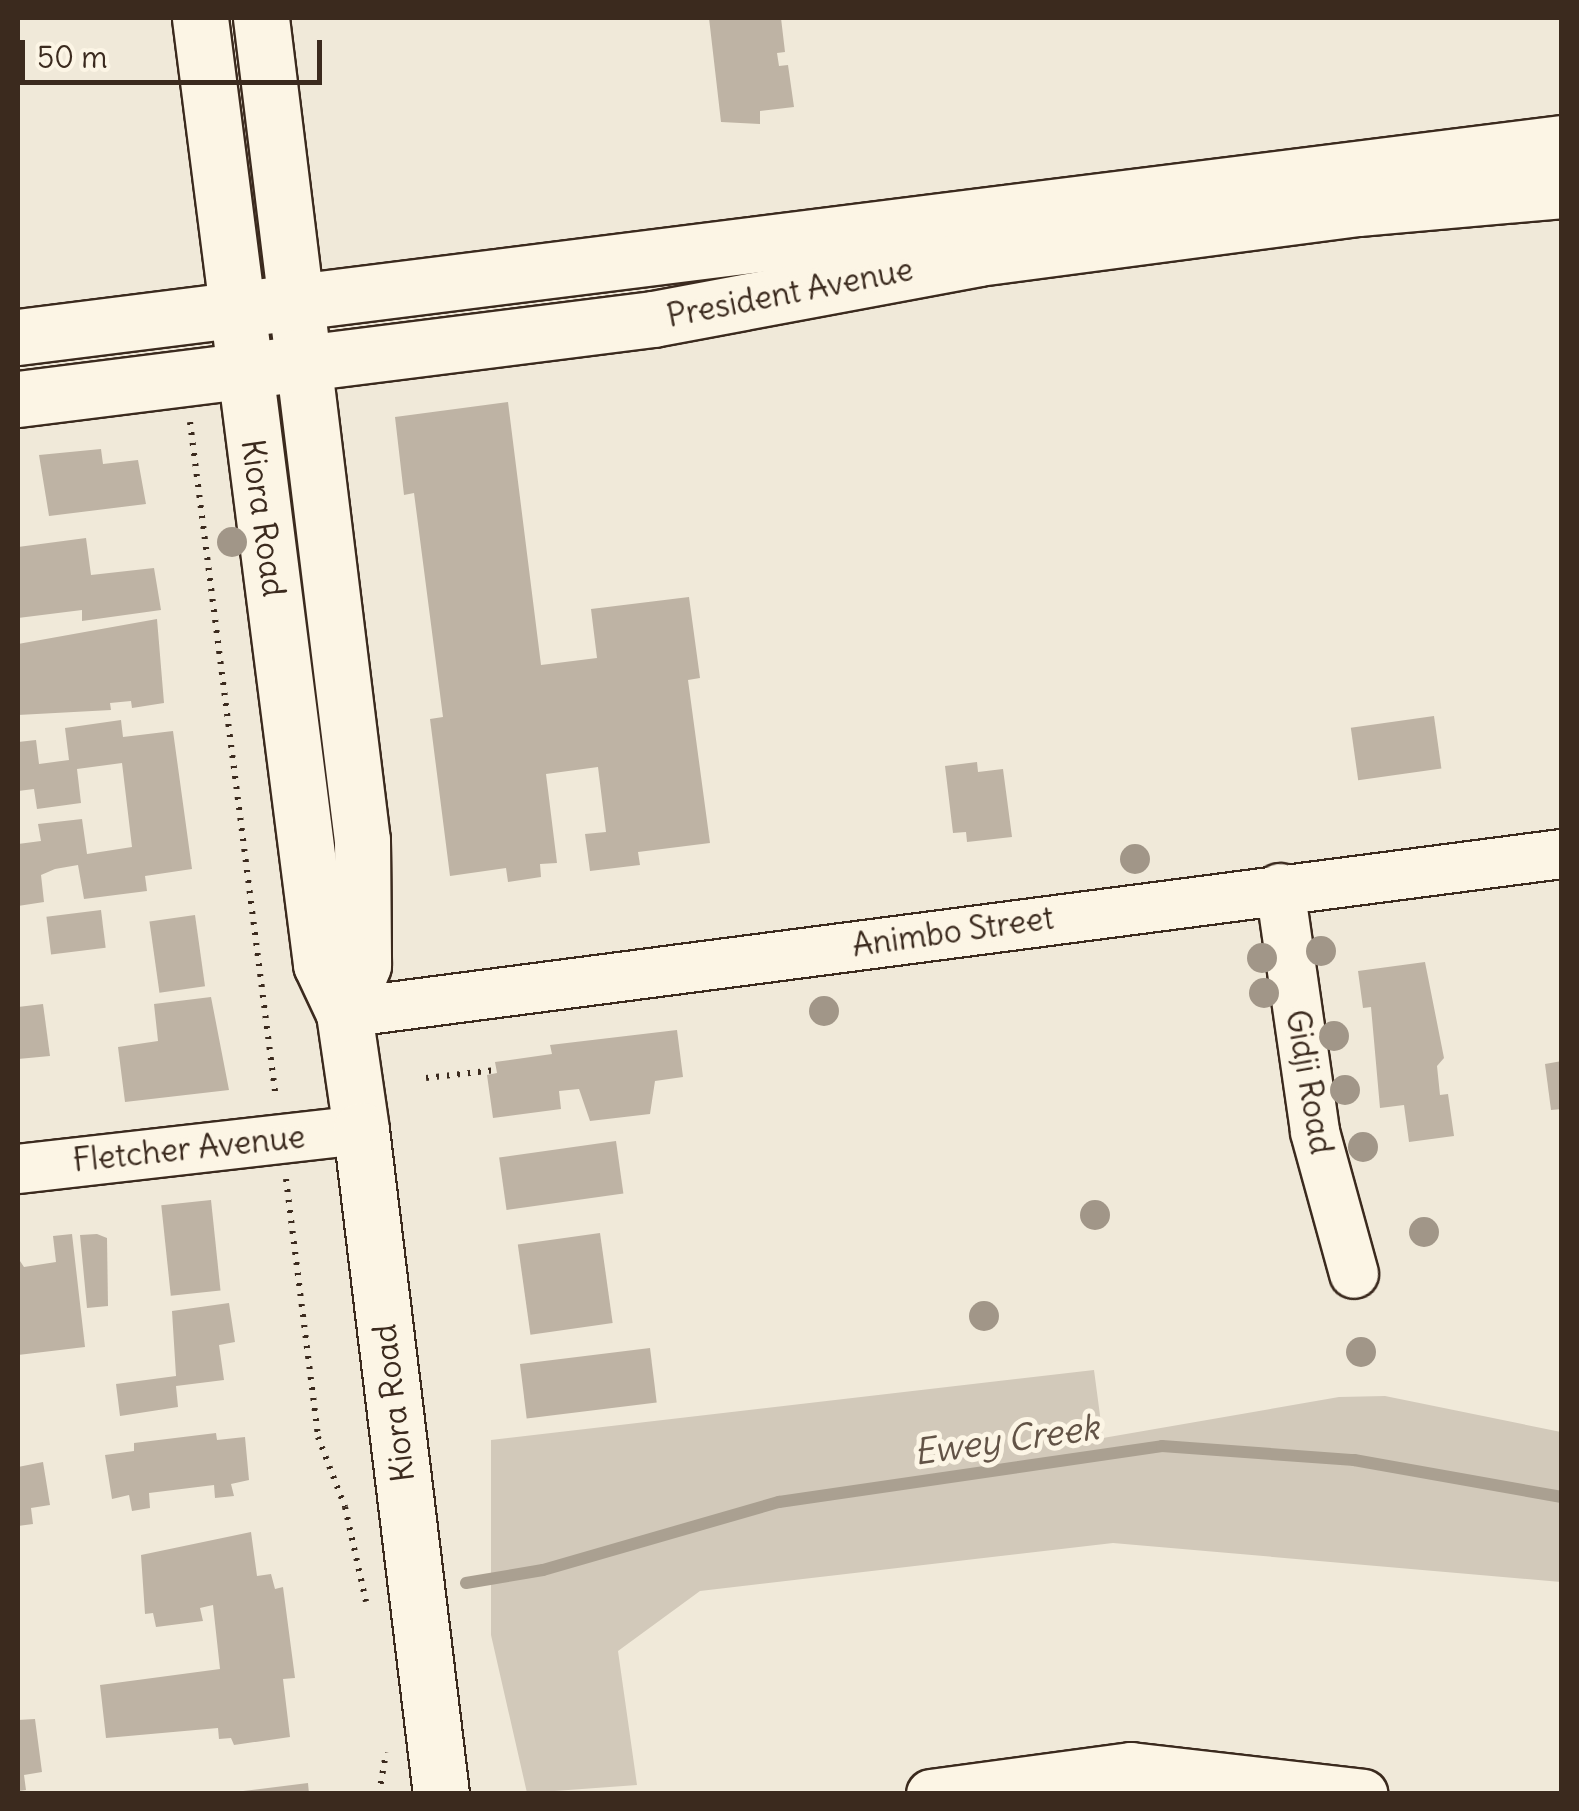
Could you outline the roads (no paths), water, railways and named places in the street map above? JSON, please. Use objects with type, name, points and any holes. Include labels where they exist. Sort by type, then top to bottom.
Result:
[{"type":"main road","name":"Kiora Road","points":[[200,18],[321,964],[344,1012],[360,1130],[440,1794]]},
{"type":"main road","name":"Kiora Road","points":[[261,18],[362,840],[363,965],[344,1012]]},
{"type":"main road","name":"President Avenue","points":[[18,337],[1562,143]]},
{"type":"main road","name":"President Avenue","points":[[18,399],[740,306],[978,258],[1435,199],[1562,190]]},
{"type":"street","name":"Animbo Street","points":[[344,1012],[1562,854]]},
{"type":"street","name":"Gidji Road","points":[[1280,888],[1315,1132],[1354,1274]]},
{"type":"street","name":"Fletcher Avenue","points":[[18,1168],[360,1130]]},
{"type":"street","points":[[931,1794],[1131,1767],[1362,1794]]},
{"type":"waterway","name":"Ewey Creek","points":[[466,1583],[543,1570],[779,1502],[1162,1446],[1354,1460],[1562,1497]]}]
